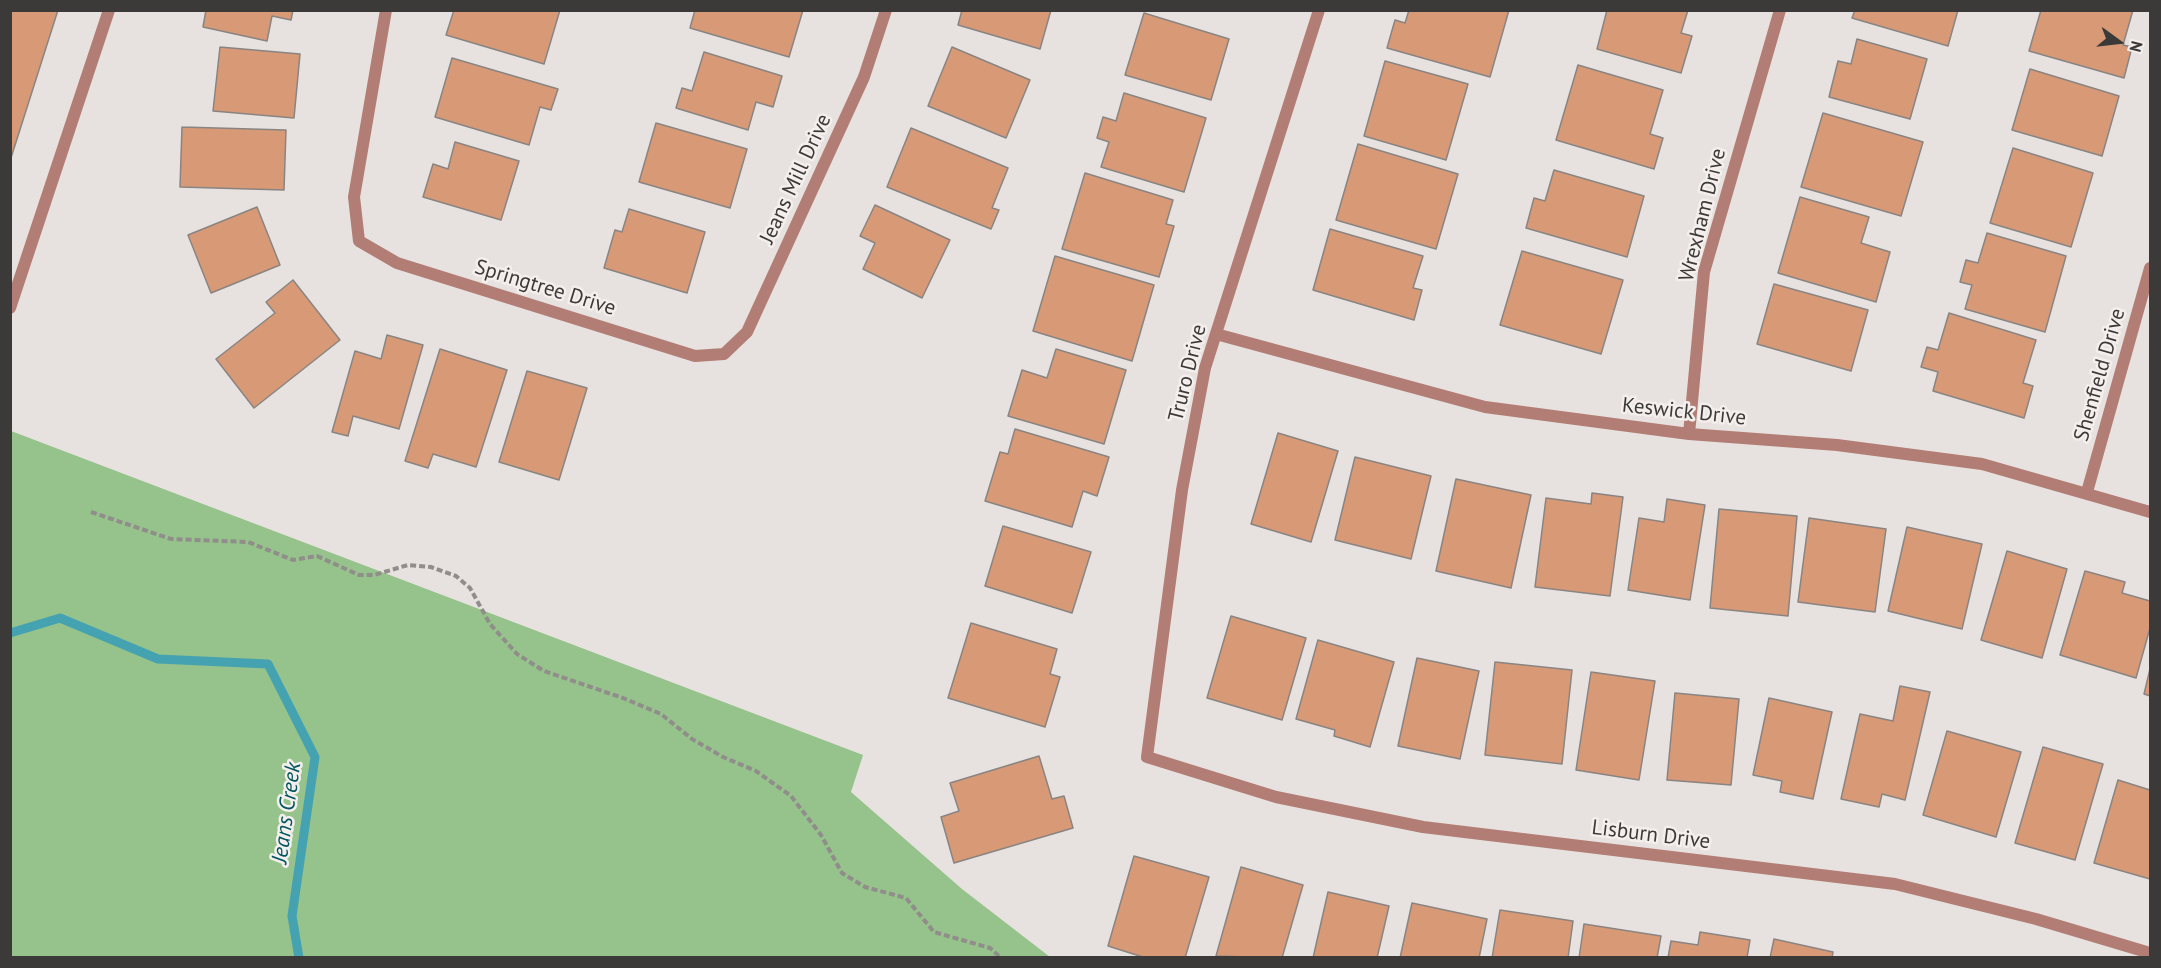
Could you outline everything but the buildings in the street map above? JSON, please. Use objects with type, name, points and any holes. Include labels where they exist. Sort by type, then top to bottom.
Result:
[{"type":"street","points":[[10,308],[110,10]]},
{"type":"street","name":"Springtree Drive","points":[[386,10],[354,197],[359,241],[398,263],[695,356],[724,354]]},
{"type":"street","name":"Jeans Mill Drive","points":[[724,354],[747,332],[864,77],[886,10]]},
{"type":"street","name":"Truro Drive","points":[[1147,757],[1182,490],[1205,368],[1319,10]]},
{"type":"street","name":"Wrexham Drive","points":[[1689,434],[1704,272],[1780,10]]},
{"type":"street","name":"Shenfield Drive","points":[[2086,492],[2151,268]]},
{"type":"street","name":"Keswick Drive","points":[[1216,334],[1485,407],[1689,434],[1837,445],[1982,464],[2151,512]]},
{"type":"street","name":"Lisburn Drive","points":[[1147,757],[1276,797],[1423,827],[1895,884],[2036,919],[2151,953]]},
{"type":"path","points":[[92,512],[171,539],[248,542],[293,560],[317,556],[359,575],[374,574],[408,565],[431,567],[456,576],[470,588],[490,624],[517,654],[544,671],[662,714],[693,740],[723,757],[756,771],[790,796],[821,835],[842,873],[865,888],[906,898],[934,932],[990,948],[1001,957]]},
{"type":"green space","points":[[11,431],[863,755],[851,792],[962,889],[1050,957],[11,957]]},
{"type":"waterway","name":"Jeans Creek","points":[[10,633],[60,618],[158,659],[268,664],[315,757],[292,916],[299,958]]}]
